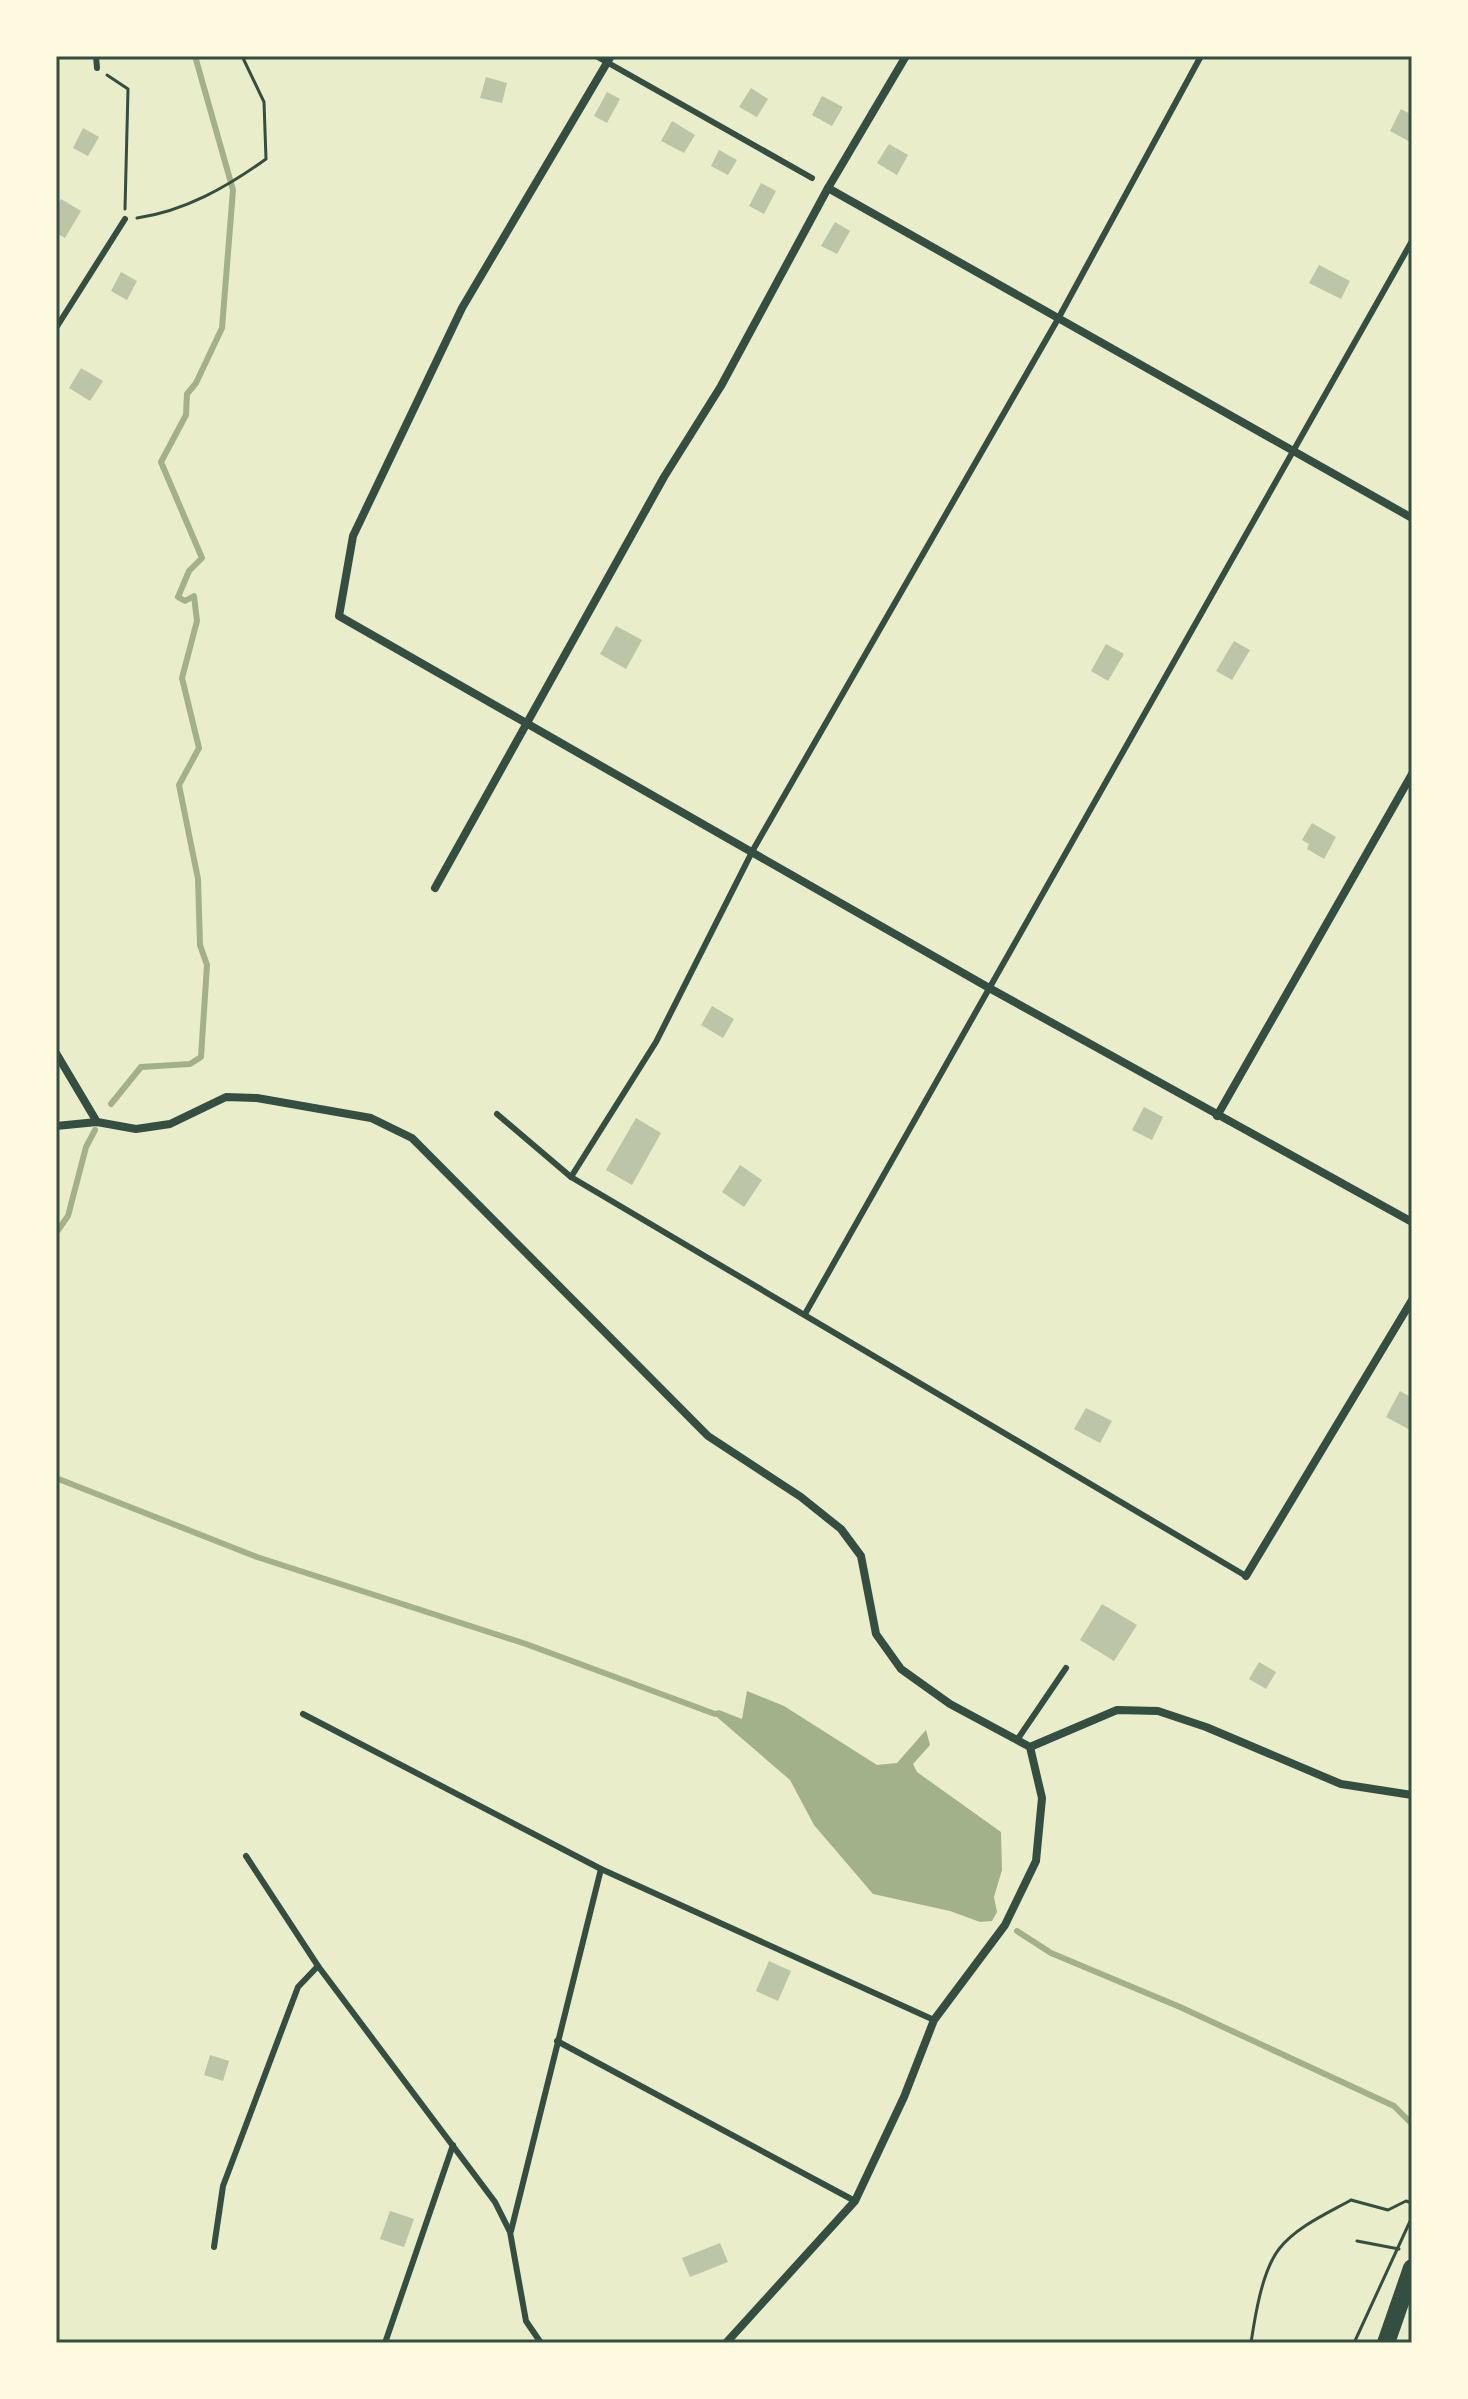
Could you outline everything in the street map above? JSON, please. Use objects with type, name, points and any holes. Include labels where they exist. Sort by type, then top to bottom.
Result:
[{"type":"main road","points":[[1386,2343],[1412,2268]]},
{"type":"street","points":[[435,888],[828,188],[906,56]]},
{"type":"street","points":[[609,59],[462,308],[353,536],[339,616],[753,850],[991,989],[1412,1222]]},
{"type":"street","points":[[828,188],[1412,518]]},
{"type":"street","points":[[1217,1116],[1412,774]]},
{"type":"street","points":[[56,1053],[97,1122]]},
{"type":"street","points":[[56,1126],[97,1122],[148,1127],[170,1124],[226,1097],[257,1098],[371,1118],[412,1138],[708,1436],[801,1497],[841,1529],[861,1556],[876,1634],[901,1669],[950,1704],[1030,1747],[1042,1798],[1036,1861],[1005,1925],[934,2020],[904,2097],[855,2201],[726,2343]]},
{"type":"street","points":[[1246,1576],[1412,1300]]},
{"type":"street","points":[[1030,1747],[1117,1710],[1158,1711],[1206,1727],[1341,1784],[1412,1795]]},
{"type":"lane","points":[[96,56],[97,68]]},
{"type":"lane","points":[[596,56],[609,59],[812,178]]},
{"type":"lane","points":[[571,1177],[656,1042],[753,850],[1058,319],[1201,56]]},
{"type":"lane","points":[[56,328],[125,219]]},
{"type":"lane","points":[[805,1314],[1412,241]]},
{"type":"lane","points":[[497,1114],[571,1177],[1246,1576]]},
{"type":"lane","points":[[1017,1740],[1066,1668]]},
{"type":"lane","points":[[303,1714],[601,1869],[934,2020]]},
{"type":"lane","points":[[246,1856],[318,1966],[495,2202],[510,2232],[526,2321],[541,2343]]},
{"type":"lane","points":[[510,2232],[601,1869]]},
{"type":"lane","points":[[214,2247],[223,2186],[298,1987],[318,1966]]},
{"type":"lane","points":[[557,2041],[855,2201]]},
{"type":"lane","points":[[385,2343],[453,2145]]},
{"type":"path","points":[[97,68],[128,89],[125,219],[171,213],[236,180],[266,159],[264,102],[242,56]]},
{"type":"path","points":[[1251,2343],[1257,2305],[1279,2249],[1312,2222],[1351,2200],[1388,2210],[1406,2201],[1412,2203]]},
{"type":"path","points":[[1354,2343],[1412,2217]]},
{"type":"path","points":[[1357,2241],[1399,2249]]},
{"type":"shaded area","points":[[747,1691],[784,1706],[877,1765],[897,1763],[926,1730],[930,1745],[913,1764],[917,1772],[1001,1832],[1002,1870],[994,1897],[997,1912],[992,1921],[980,1922],[950,1911],[873,1894],[814,1825],[790,1780],[711,1712],[719,1710],[742,1719]]},
{"type":"building","points":[[486,77],[507,83],[502,103],[480,98]]},
{"type":"building","points":[[751,88],[768,99],[757,117],[739,107]]},
{"type":"building","points":[[607,92],[620,99],[607,123],[594,116]]},
{"type":"building","points":[[822,96],[843,107],[832,126],[812,115]]},
{"type":"building","points":[[1401,109],[1412,115],[1412,143],[1390,131]]},
{"type":"building","points":[[672,121],[695,135],[684,153],[661,141]]},
{"type":"building","points":[[83,128],[99,137],[88,156],[73,148]]},
{"type":"building","points":[[889,144],[908,155],[897,175],[877,163]]},
{"type":"building","points":[[719,150],[737,160],[728,175],[711,166]]},
{"type":"building","points":[[761,183],[776,191],[764,214],[749,206]]},
{"type":"building","points":[[61,199],[81,211],[65,238],[56,233],[56,207]]},
{"type":"building","points":[[835,222],[850,231],[837,254],[821,246]]},
{"type":"building","points":[[1319,265],[1350,281],[1341,299],[1309,283]]},
{"type":"building","points":[[121,272],[137,281],[127,300],[111,291]]},
{"type":"building","points":[[81,368],[103,381],[90,401],[69,388]]},
{"type":"building","points":[[616,626],[642,640],[626,669],[600,654]]},
{"type":"building","points":[[1234,641],[1250,650],[1232,680],[1216,671]]},
{"type":"building","points":[[1106,644],[1124,654],[1108,681],[1091,671]]},
{"type":"building","points":[[1312,823],[1336,837],[1324,859],[1307,849],[1309,844],[1302,840]]},
{"type":"building","points":[[712,1006],[734,1019],[723,1038],[701,1025]]},
{"type":"building","points":[[1144,1107],[1163,1117],[1152,1140],[1132,1130]]},
{"type":"building","points":[[636,1118],[661,1133],[632,1185],[606,1170]]},
{"type":"building","points":[[740,1165],[762,1180],[744,1207],[722,1192]]},
{"type":"building","points":[[1400,1391],[1412,1398],[1412,1431],[1386,1417]]},
{"type":"building","points":[[1086,1408],[1112,1421],[1100,1443],[1074,1429]]},
{"type":"building","points":[[1102,1604],[1137,1625],[1114,1661],[1080,1640]]},
{"type":"building","points":[[1259,1662],[1276,1672],[1266,1689],[1249,1679]]},
{"type":"building","points":[[769,1961],[791,1971],[778,2001],[756,1991]]},
{"type":"building","points":[[210,2055],[229,2061],[223,2081],[204,2075]]},
{"type":"building","points":[[390,2211],[414,2219],[404,2247],[380,2239]]},
{"type":"building","points":[[720,2243],[728,2262],[690,2277],[682,2258]]},
{"type":"waterway","points":[[111,1104],[141,1067],[190,1064],[201,1057],[207,965],[200,945],[198,879],[179,785],[199,748],[182,678],[197,621],[194,596],[185,601],[178,597],[189,571],[202,558],[161,462],[186,415],[187,394],[196,383],[222,328],[233,190],[195,56]]},
{"type":"waterway","points":[[56,1233],[68,1216],[86,1147],[95,1130]]},
{"type":"waterway","points":[[56,1478],[257,1557],[526,1644],[715,1714]]},
{"type":"waterway","points":[[1017,1931],[1051,1953],[1180,2007],[1394,2106],[1412,2124]]}]
